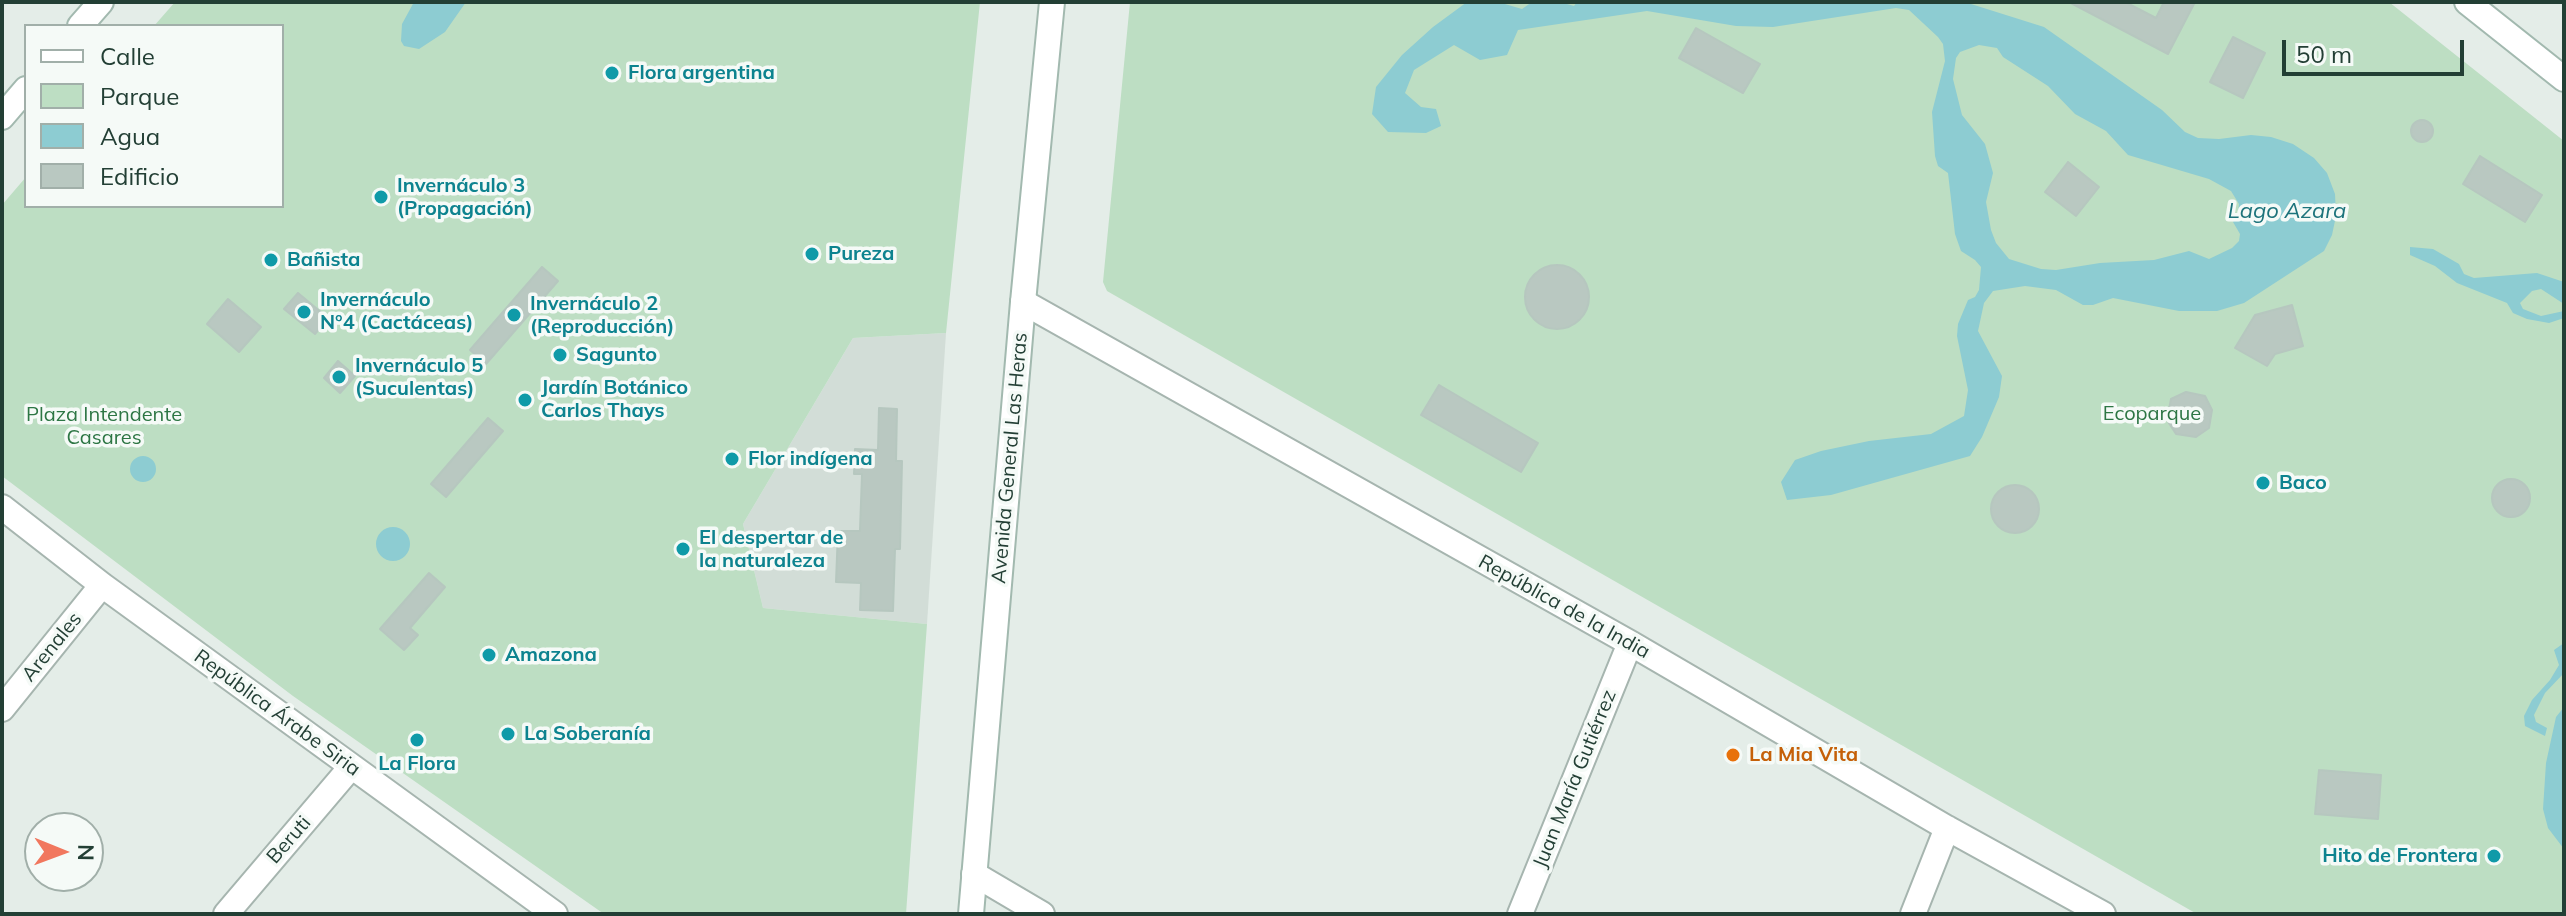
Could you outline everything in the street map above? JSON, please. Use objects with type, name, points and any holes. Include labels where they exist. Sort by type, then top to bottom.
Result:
[{"type":"street","points":[[82,24],[101,2]]},
{"type":"street","name":"Avenida General Las Heras","points":[[971,914],[1052,2]]},
{"type":"street","points":[[2467,2],[2564,79]]},
{"type":"street","points":[[2,117],[24,91]]},
{"type":"street","name":"República de la India","points":[[1023,302],[1630,643],[1947,828],[2103,914]]},
{"type":"street","name":"República Árabe Siria","points":[[2,507],[102,585],[555,914]]},
{"type":"street","name":"Arenales","points":[[2,709],[102,585]]},
{"type":"street","name":"Juan María Gutiérrez","points":[[1520,914],[1630,643]]},
{"type":"street","name":"Beruti","points":[[226,914],[351,767]]},
{"type":"street","points":[[1913,914],[1947,828]]},
{"type":"street","points":[[974,874],[1042,914]]},
{"type":"shaded area","points":[[946,333],[927,624],[763,608],[743,524],[853,338]]},
{"type":"green space","name":"Jardín Botánico Carlos Thays","points":[[175,2],[980,2],[946,333],[853,338],[743,524],[763,608],[927,624],[906,914],[604,914],[293,696],[2,476],[2,205],[24,179],[24,208],[284,208],[284,24],[156,24]]},
{"type":"green space","name":"Ecoparque","points":[[1130,2],[2389,2],[2564,141],[2564,914],[2197,914],[1107,291],[1103,282]]},
{"type":"water","points":[[414,2],[466,2],[445,32],[419,49],[404,46],[401,41],[402,24]]},
{"type":"water","name":"Lago Azara","points":[[1467,2],[1498,2],[1522,9],[1532,2],[1560,2],[1574,6],[1577,2],[1971,4],[2044,27],[2162,110],[2185,132],[2198,138],[2251,135],[2293,144],[2314,158],[2327,173],[2335,194],[2336,216],[2332,235],[2324,251],[2244,303],[2217,311],[2179,311],[2113,298],[2083,305],[2056,290],[2025,286],[1993,291],[1984,303],[1978,331],[2002,376],[1999,397],[1970,456],[1831,495],[1787,500],[1781,482],[1795,460],[1869,441],[1931,434],[1964,416],[1968,390],[1957,336],[1958,324],[1968,300],[1975,297],[1979,290],[1981,267],[1961,251],[1955,234],[1948,173],[1938,166],[1935,156],[1932,112],[1945,61],[1943,44],[1938,37],[1909,10],[1896,8],[1773,27],[1736,26],[1647,11],[1518,30],[1507,55],[1480,60],[1454,45],[1414,70],[1405,93],[1421,107],[1436,109],[1441,126],[1426,133],[1388,132],[1372,114],[1376,87],[1402,55]],"holes":[[[1979,45],[1997,48],[2003,57],[2048,86],[2075,114],[2106,131],[2128,155],[2209,179],[2231,191],[2239,204],[2233,222],[2240,234],[2239,241],[2232,248],[2209,259],[2189,251],[2154,260],[2100,263],[2056,270],[2041,269],[2009,259],[1996,243],[1991,230],[1986,202],[1993,173],[1985,144],[1962,115],[1953,79],[1960,52]]]},
{"type":"water","points":[[2410,247],[2433,249],[2459,264],[2464,274],[2474,278],[2537,273],[2564,282],[2564,304],[2541,289],[2532,291],[2520,303],[2523,309],[2541,316],[2564,311],[2564,318],[2549,323],[2513,313],[2507,303],[2457,283],[2435,266],[2410,255]]},
{"type":"water","points":[[143,456],[152,460],[156,469],[152,478],[143,482],[134,478],[130,469],[134,460]]},
{"type":"water","points":[[393,527],[405,532],[410,544],[405,556],[393,561],[381,556],[376,544],[381,532]]},
{"type":"water","points":[[2564,643],[2564,673],[2545,693],[2534,715],[2536,722],[2547,728],[2545,736],[2525,726],[2524,716],[2532,700],[2559,665],[2554,650]]},
{"type":"water","points":[[2564,707],[2564,849],[2548,828],[2543,809],[2546,763],[2556,717]]},
{"type":"building","points":[[2069,2],[2125,2],[2156,18],[2164,2],[2195,2],[2168,54]]},
{"type":"building","points":[[1696,28],[1760,64],[1743,93],[1679,58]]},
{"type":"building","points":[[2233,37],[2265,53],[2243,98],[2210,82]]},
{"type":"building","points":[[2422,120],[2430,123],[2433,131],[2430,139],[2422,142],[2414,139],[2411,131],[2414,123]]},
{"type":"building","points":[[2480,156],[2542,195],[2525,222],[2463,184]]},
{"type":"building","points":[[2068,162],[2099,187],[2076,216],[2045,192]]},
{"type":"building","points":[[1557,265],[1575,271],[1583,279],[1589,297],[1583,315],[1575,323],[1557,329],[1539,323],[1531,315],[1525,297],[1531,279],[1539,271]]},
{"type":"building","name":"Invernáculo 2 (Reproducción)","points":[[542,267],[558,281],[486,364],[470,350]]},
{"type":"building","name":"Invernáculo N°4 (Cactáceas)","points":[[298,293],[328,318],[315,334],[284,309]]},
{"type":"building","points":[[228,299],[261,327],[239,352],[207,324]]},
{"type":"building","points":[[2292,305],[2303,346],[2275,354],[2267,366],[2235,348],[2255,315]]},
{"type":"building","name":"Invernáculo 5 (Suculentas)","points":[[338,361],[355,376],[340,393],[324,378]]},
{"type":"building","points":[[1439,385],[1538,443],[1521,472],[1421,415]]},
{"type":"building","points":[[2186,392],[2205,396],[2212,410],[2209,428],[2196,437],[2176,434],[2167,420],[2171,399]]},
{"type":"building","points":[[879,408],[897,409],[896,461],[902,461],[900,549],[895,549],[893,611],[860,610],[861,583],[836,582],[838,531],[860,531],[862,474],[854,474],[855,449],[878,450]]},
{"type":"building","points":[[488,418],[503,431],[446,497],[431,484]]},
{"type":"building","points":[[2511,479],[2524,485],[2530,498],[2524,511],[2511,517],[2498,511],[2492,498],[2498,485]]},
{"type":"building","points":[[2015,485],[2032,492],[2039,509],[2032,526],[2015,533],[1998,526],[1991,509],[1998,492]]},
{"type":"building","points":[[429,573],[445,587],[410,628],[418,635],[404,650],[380,629]]},
{"type":"building","points":[[2319,770],[2381,775],[2378,819],[2315,814]]},
{"type":"place","name":"Flora argentina","points":[[612,73]]},
{"type":"place","name":"Invernáculo 3 (Propagación)","points":[[381,197]]},
{"type":"place","name":"Pureza","points":[[812,254]]},
{"type":"place","name":"Bañista","points":[[271,260]]},
{"type":"place","name":"Invernáculo N°4 (Cactáceas)","points":[[304,312]]},
{"type":"place","name":"Invernáculo 2 (Reproducción)","points":[[514,315]]},
{"type":"place","name":"Sagunto","points":[[560,355]]},
{"type":"place","name":"Invernáculo 5 (Suculentas)","points":[[339,377]]},
{"type":"place","name":"Jardín Botánico Carlos Thays","points":[[525,400]]},
{"type":"place","name":"Flor indígena","points":[[732,459]]},
{"type":"place","name":"Baco","points":[[2263,483]]},
{"type":"place","name":"El despertar de la naturaleza","points":[[683,549]]},
{"type":"place","name":"Amazona","points":[[489,655]]},
{"type":"place","name":"La Soberanía","points":[[508,734]]},
{"type":"place","name":"La Flora","points":[[417,740]]},
{"type":"place","name":"La Mia Vita","points":[[1733,755]]},
{"type":"place","name":"Hito de Frontera","points":[[2494,856]]},
{"type":"park label","name":"Plaza Intendente Casares","points":[[104,426]]}]
